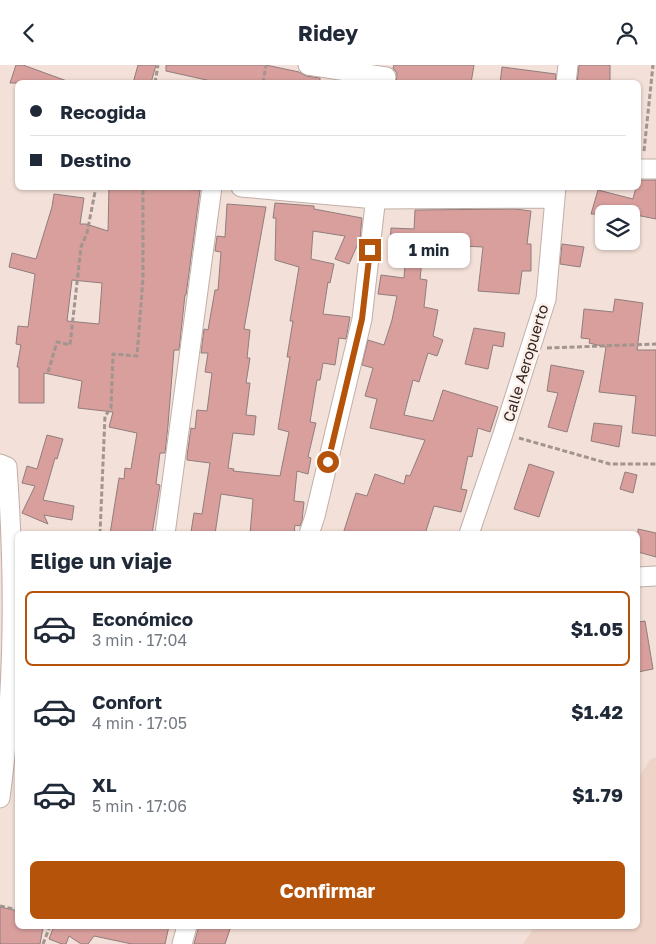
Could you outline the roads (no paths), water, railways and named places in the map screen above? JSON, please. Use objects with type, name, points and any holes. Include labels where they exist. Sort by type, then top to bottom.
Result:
[{"type":"street","points":[[308,65],[386,75]]},
{"type":"street","points":[[566,80],[568,65]]},
{"type":"street","points":[[165,531],[212,190]]},
{"type":"street","points":[[309,190],[377,193],[555,193]]},
{"type":"street","points":[[310,531],[316,515],[362,319],[377,193]]},
{"type":"street","name":"Calle Aeropuerto","points":[[470,531],[504,434],[546,299],[555,193]]},
{"type":"street","points":[[0,464],[7,467],[12,535],[13,642],[8,742],[2,765],[0,797]]},
{"type":"street","points":[[640,577],[656,576]]},
{"type":"street","points":[[182,944],[186,929]]}]
